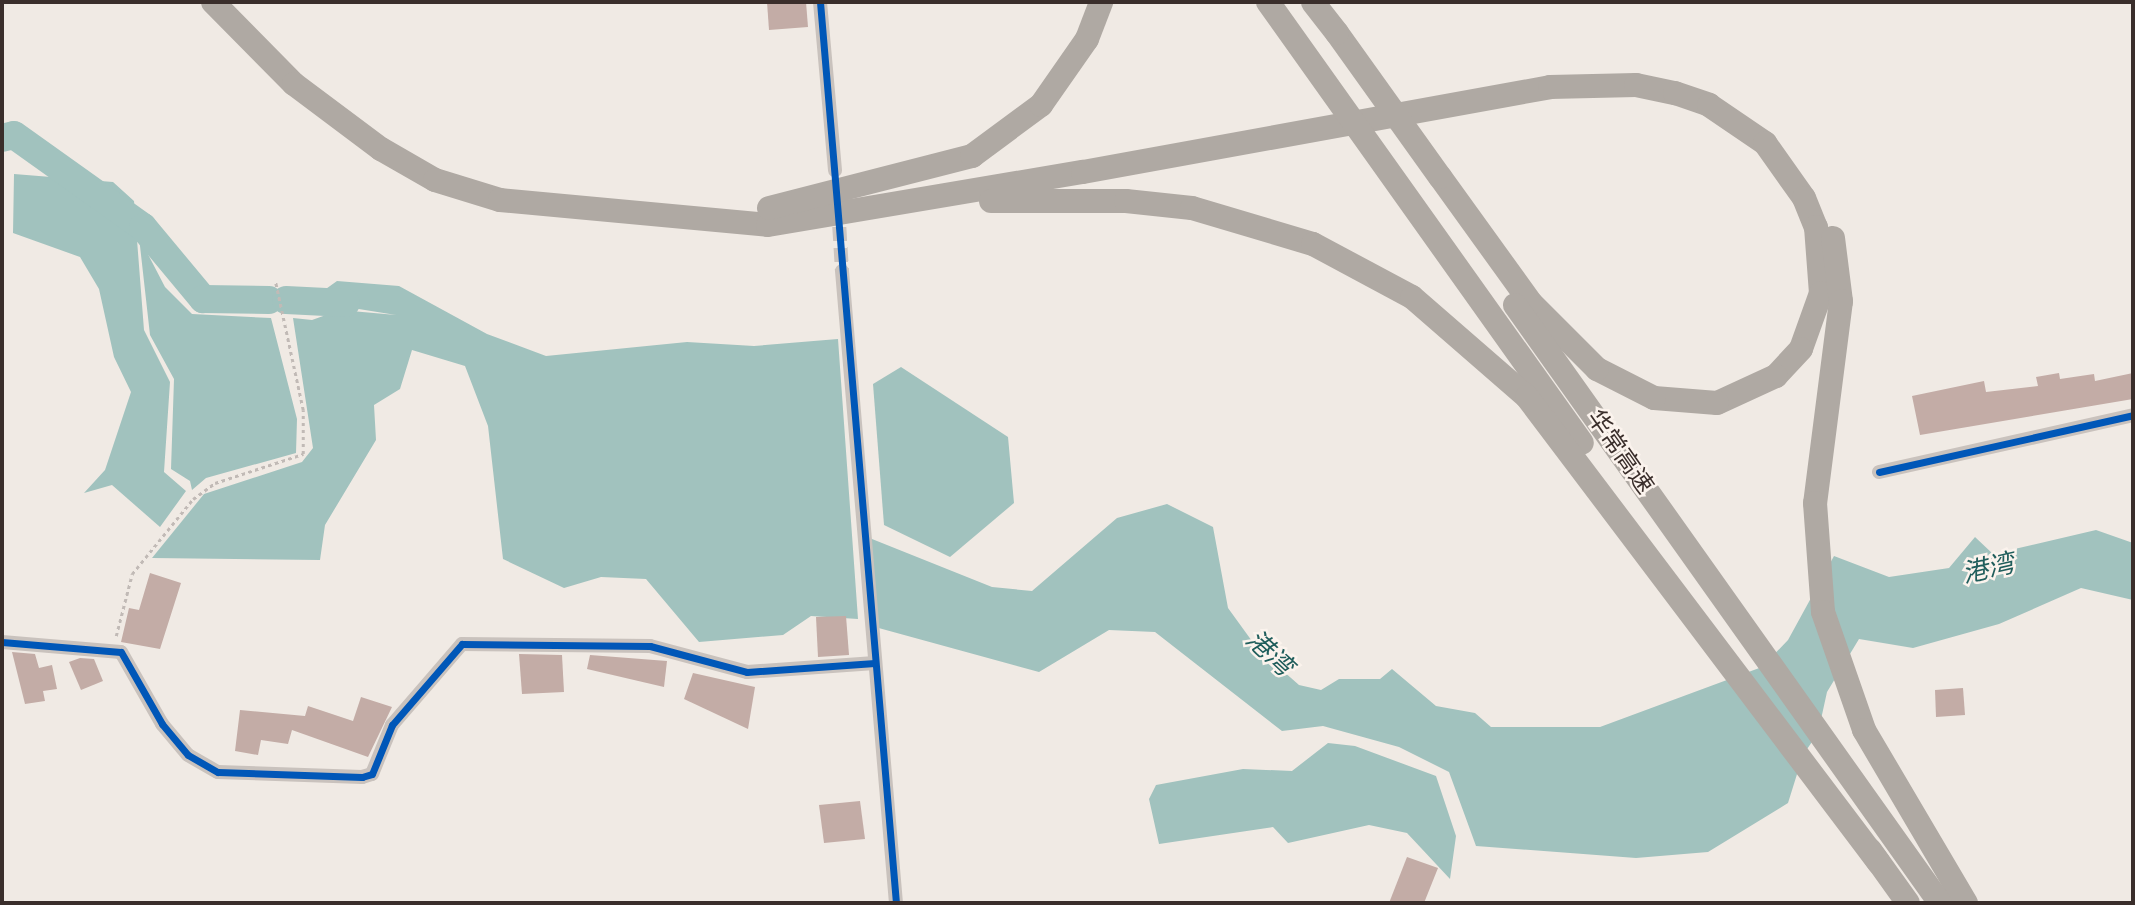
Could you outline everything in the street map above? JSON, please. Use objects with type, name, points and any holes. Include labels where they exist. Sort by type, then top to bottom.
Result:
[{"type":"highway","points":[[213,2],[294,84],[381,149],[435,180],[500,200],[769,216],[995,201],[1125,201],[1256,223],[1363,268],[1456,330],[1527,397],[1879,863]]},
{"type":"highway","points":[[225,2],[299,75],[442,166],[503,187],[769,216],[1550,88],[1636,85],[1709,105],[1765,144],[1787,170],[1816,227],[1821,293],[1814,321],[1776,376],[1746,394],[1717,403],[1654,398],[1623,385],[1571,346],[1434,179],[1330,35],[1300,2]]},
{"type":"highway","points":[[769,216],[972,156],[1041,105],[1087,39],[1101,2]]},
{"type":"highway","name":"华常高速","points":[[1268,2],[1402,187],[1908,903]]},
{"type":"highway","points":[[1313,2],[1330,35]]},
{"type":"highway","points":[[769,216],[1552,75],[1645,73],[1721,96],[1789,151],[1829,221],[1841,301],[1815,503],[1823,612],[1841,677],[1870,741],[1966,903]]},
{"type":"highway","name":"华常高速","points":[[1434,179],[1940,903]]},
{"type":"street","points":[[820,2],[835,170]]},
{"type":"street","points":[[842,271],[896,903]]},
{"type":"street","points":[[1879,472],[2133,415]]},
{"type":"street","points":[[2,642],[114,649],[162,724],[188,755],[218,772],[362,777],[372,774],[391,725],[462,644],[650,646],[747,671],[875,663]]},
{"type":"path","points":[[114,649],[132,574],[192,499],[215,483],[303,454],[303,410],[275,281]]},
{"type":"water","points":[[14,174],[113,182],[134,201],[144,330],[170,382],[164,472],[186,491],[160,527],[112,485],[84,493],[105,470],[131,392],[114,357],[99,289],[80,257],[13,233]]},
{"type":"water","points":[[139,237],[165,287],[192,314],[271,318],[297,419],[296,453],[206,478],[192,490],[190,481],[171,469],[174,379],[150,335]]},
{"type":"water","points":[[337,281],[399,286],[487,334],[546,356],[687,342],[754,346],[838,339],[858,619],[811,616],[783,635],[699,642],[646,579],[601,577],[564,588],[503,559],[488,426],[465,366],[412,350],[400,389],[374,405],[376,440],[325,525],[320,560],[152,558],[204,494],[302,462],[313,448],[293,318],[312,320],[340,310],[396,315],[309,301]]},
{"type":"water","points":[[901,367],[1008,437],[1014,503],[950,557],[884,525],[873,384]]},
{"type":"water","name":"港湾","points":[[1167,504],[1213,527],[1228,608],[1257,648],[1299,685],[1321,690],[1339,679],[1380,679],[1392,669],[1436,706],[1475,713],[1491,727],[1600,727],[1762,667],[1788,640],[1834,556],[1889,577],[1949,568],[1975,537],[1993,554],[2096,530],[2133,543],[2133,600],[2081,588],[1999,624],[1913,648],[1859,639],[1827,692],[1818,733],[1803,755],[1788,803],[1708,852],[1636,858],[1476,846],[1449,772],[1399,747],[1323,726],[1282,731],[1155,632],[1109,630],[1039,672],[875,627],[867,537],[992,587],[1032,591],[1117,518]]},
{"type":"water","points":[[1328,743],[1355,746],[1436,776],[1456,836],[1450,879],[1407,833],[1369,825],[1288,843],[1273,827],[1159,844],[1149,799],[1156,785],[1243,769],[1292,771]]},
{"type":"building","points":[[767,2],[806,2],[808,27],[769,30]]},
{"type":"building","points":[[2059,373],[2060,379],[2094,374],[2095,381],[2133,373],[2133,399],[1920,435],[1912,396],[1984,381],[1986,392],[2038,386],[2036,377]]},
{"type":"building","points":[[150,573],[181,583],[160,649],[121,642],[129,608],[139,610]]},
{"type":"building","points":[[846,616],[849,655],[818,657],[816,617]]},
{"type":"building","points":[[12,652],[35,654],[39,668],[52,665],[57,689],[43,691],[45,701],[25,704]]},
{"type":"building","points":[[519,654],[562,655],[564,692],[522,694]]},
{"type":"building","points":[[590,655],[667,661],[664,687],[587,669]]},
{"type":"building","points":[[80,658],[94,659],[103,681],[81,690],[69,662]]},
{"type":"building","points":[[693,673],[755,687],[748,729],[684,699]]},
{"type":"building","points":[[1963,688],[1965,715],[1936,717],[1935,690]]},
{"type":"building","points":[[361,697],[392,707],[368,757],[292,730],[288,744],[261,740],[258,755],[235,751],[240,710],[305,716],[308,706],[353,721]]},
{"type":"building","points":[[860,801],[865,839],[824,843],[819,805]]},
{"type":"building","points":[[1407,857],[1438,868],[1424,903],[1389,903]]},
{"type":"waterway","points":[[2,138],[14,135],[143,227],[203,299],[269,300]]},
{"type":"waterway","points":[[286,300],[346,303]]},
{"type":"tunnel","points":[[838,206],[842,271]]},
{"type":"cycle path","points":[[820,2],[896,903]]},
{"type":"cycle path","points":[[1879,472],[2133,415]]},
{"type":"cycle path","points":[[2,642],[121,652],[162,724],[188,755],[218,772],[362,777],[372,774],[392,725],[462,644],[650,646],[747,672],[875,663]]}]
